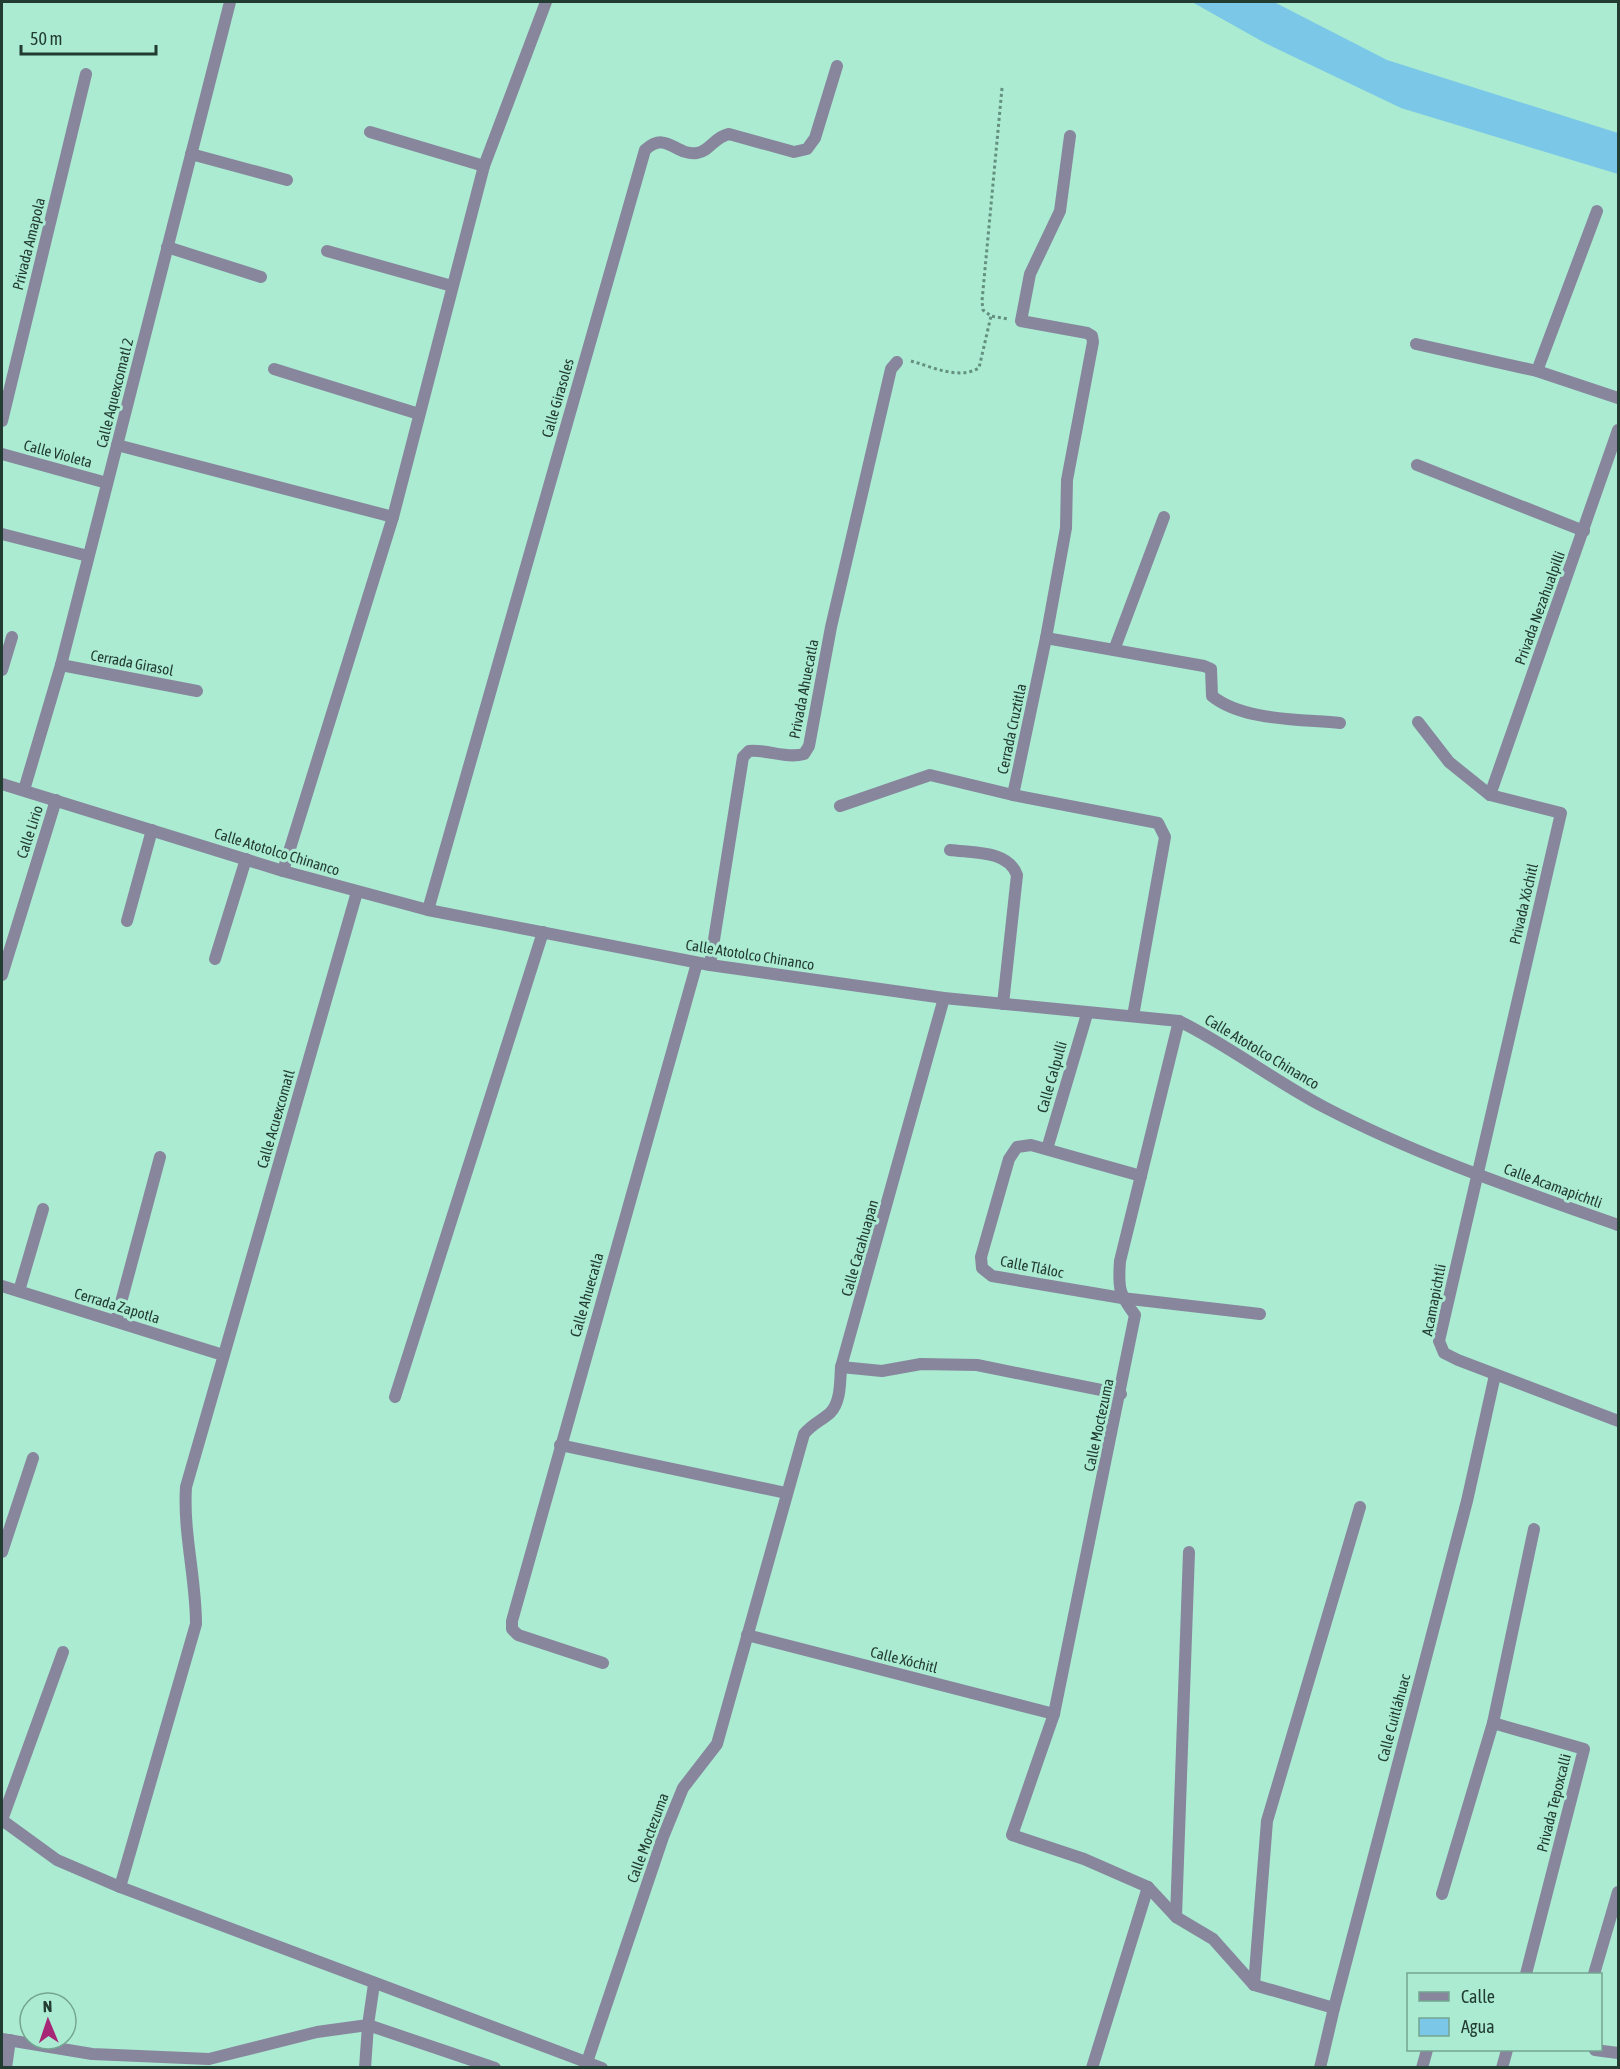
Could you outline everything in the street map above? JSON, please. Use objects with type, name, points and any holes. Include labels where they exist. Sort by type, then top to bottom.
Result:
[{"type":"street","name":"Calle Aquexcomatl 2","points":[[24,790],[61,666],[230,2]]},
{"type":"street","points":[[283,871],[393,517],[484,166],[546,2]]},
{"type":"street","name":"Calle Girasoles","points":[[428,910],[645,150],[652,143],[661,141],[689,153],[699,153],[706,150],[720,136],[729,134],[794,153],[807,149],[815,138],[837,66]]},
{"type":"street","name":"Privada Amapola","points":[[2,421],[87,74]]},
{"type":"street","points":[[370,132],[484,166]]},
{"type":"street","points":[[1022,321],[1030,274],[1060,211],[1070,136]]},
{"type":"street","points":[[191,154],[287,180]]},
{"type":"street","points":[[1537,371],[1597,211]]},
{"type":"street","points":[[167,247],[261,277]]},
{"type":"street","points":[[327,251],[452,286]]},
{"type":"street","name":"Cerrada Cruztitla","points":[[1022,321],[1087,333],[1092,336],[1093,342],[1067,480],[1066,528],[1046,638],[1013,795],[1158,823],[1165,837],[1133,1016]]},
{"type":"street","points":[[1416,344],[1537,371],[1618,398]]},
{"type":"street","name":"Privada Ahuecatla","points":[[710,965],[743,757],[749,751],[759,750],[795,756],[804,754],[809,746],[831,627],[891,369],[897,362]]},
{"type":"street","points":[[274,369],[419,414]]},
{"type":"street","name":"Privada Nezahualpilli","points":[[1490,795],[1618,430]]},
{"type":"street","points":[[117,445],[393,517]]},
{"type":"street","name":"Calle Violeta","points":[[2,454],[107,483]]},
{"type":"street","points":[[1417,465],[1584,531]]},
{"type":"street","points":[[1114,650],[1164,517]]},
{"type":"street","points":[[2,534],[88,556]]},
{"type":"street","points":[[2,670],[12,637]]},
{"type":"street","points":[[1046,638],[1210,669],[1212,696],[1224,706],[1242,712],[1340,723]]},
{"type":"street","name":"Cerrada Girasol","points":[[61,666],[197,691]]},
{"type":"street","name":"Privada Xóchitl","points":[[1418,722],[1449,762],[1490,795],[1561,813],[1476,1174]]},
{"type":"street","points":[[840,806],[930,775],[1013,795]]},
{"type":"street","name":"Calle Atotolco Chinanco","points":[[2,784],[283,871],[428,910],[710,965],[944,998],[1179,1022],[1202,1033],[1324,1107],[1476,1174]]},
{"type":"street","name":"Calle Lirio","points":[[2,975],[7,938],[56,800]]},
{"type":"street","points":[[127,921],[152,830]]},
{"type":"street","points":[[950,850],[1003,857],[1013,863],[1017,875],[1003,1004]]},
{"type":"street","points":[[215,959],[246,859]]},
{"type":"street","name":"Calle Acuexcomatl","points":[[120,1887],[196,1624],[196,1592],[184,1513],[186,1486],[357,892]]},
{"type":"street","points":[[395,1397],[543,932]]},
{"type":"street","name":"Calle Ahuecatla","points":[[603,1663],[518,1635],[512,1629],[512,1621],[697,963]]},
{"type":"street","name":"Calle Cacahuapan","points":[[786,1493],[804,1434],[831,1412],[837,1403],[841,1367],[944,998]]},
{"type":"street","name":"Calle Calpulli","points":[[1047,1149],[1087,1014]]},
{"type":"street","name":"Calle Moctezuma","points":[[1148,1887],[1084,1859],[1012,1835],[1054,1714],[1121,1394],[1135,1315],[1122,1298],[1119,1284],[1120,1261],[1179,1022]]},
{"type":"street","name":"Calle Tláloc","points":[[1141,1176],[1031,1145],[1017,1147],[1009,1159],[981,1257],[982,1268],[993,1276],[1122,1298],[1260,1314]]},
{"type":"street","points":[[116,1322],[160,1157]]},
{"type":"street","name":"Calle Acamapichtli","points":[[1476,1174],[1618,1225]]},
{"type":"street","name":"Acamapichtli","points":[[1476,1174],[1439,1341],[1444,1353],[1495,1375],[1618,1421]]},
{"type":"street","points":[[19,1292],[43,1209]]},
{"type":"street","name":"Cerrada Zapotla","points":[[2,1286],[223,1355]]},
{"type":"street","points":[[841,1367],[882,1371],[921,1364],[977,1365],[1121,1394]]},
{"type":"street","name":"Calle Cuitláhuac","points":[[1320,2067],[1467,1501],[1495,1375]]},
{"type":"street","points":[[560,1446],[786,1493]]},
{"type":"street","points":[[2,1552],[33,1458]]},
{"type":"street","name":"Calle Moctezuma","points":[[587,2062],[663,1837],[683,1788],[717,1744],[786,1493]]},
{"type":"street","points":[[1254,1985],[1267,1821],[1360,1507]]},
{"type":"street","points":[[1442,1894],[1493,1723],[1534,1529]]},
{"type":"street","points":[[1176,1917],[1189,1552]]},
{"type":"street","name":"Calle Xóchitl","points":[[747,1635],[1054,1714]]},
{"type":"street","points":[[63,1652],[2,1820],[57,1860],[120,1887],[374,1984],[602,2067]]},
{"type":"street","name":"Privada Tepoxcalli","points":[[1493,1723],[1584,1749],[1526,1973]]},
{"type":"street","points":[[1092,2067],[1148,1887],[1176,1917],[1213,1939],[1254,1985],[1334,2008]]},
{"type":"street","points":[[1594,1973],[1618,1892]]},
{"type":"street","points":[[365,2067],[374,1984]]},
{"type":"street","points":[[6,2067],[6,2039],[92,2054],[209,2063],[317,2032],[368,2025],[487,2066]]},
{"type":"street","points":[[1602,2050],[1618,2053]]},
{"type":"street","points":[[1422,2067],[1426,2051]]},
{"type":"street","points":[[1502,2067],[1506,2051]]},
{"type":"street","points":[[91,2067],[92,2054]]},
{"type":"path","points":[[1002,88],[982,301],[983,310],[991,316],[1022,321]]},
{"type":"path","points":[[897,362],[906,360],[956,374],[969,374],[979,368],[991,316]]},
{"type":"water","points":[[1192,2],[1274,2],[1387,60],[1618,133],[1618,174],[1401,108],[1265,43]]}]
